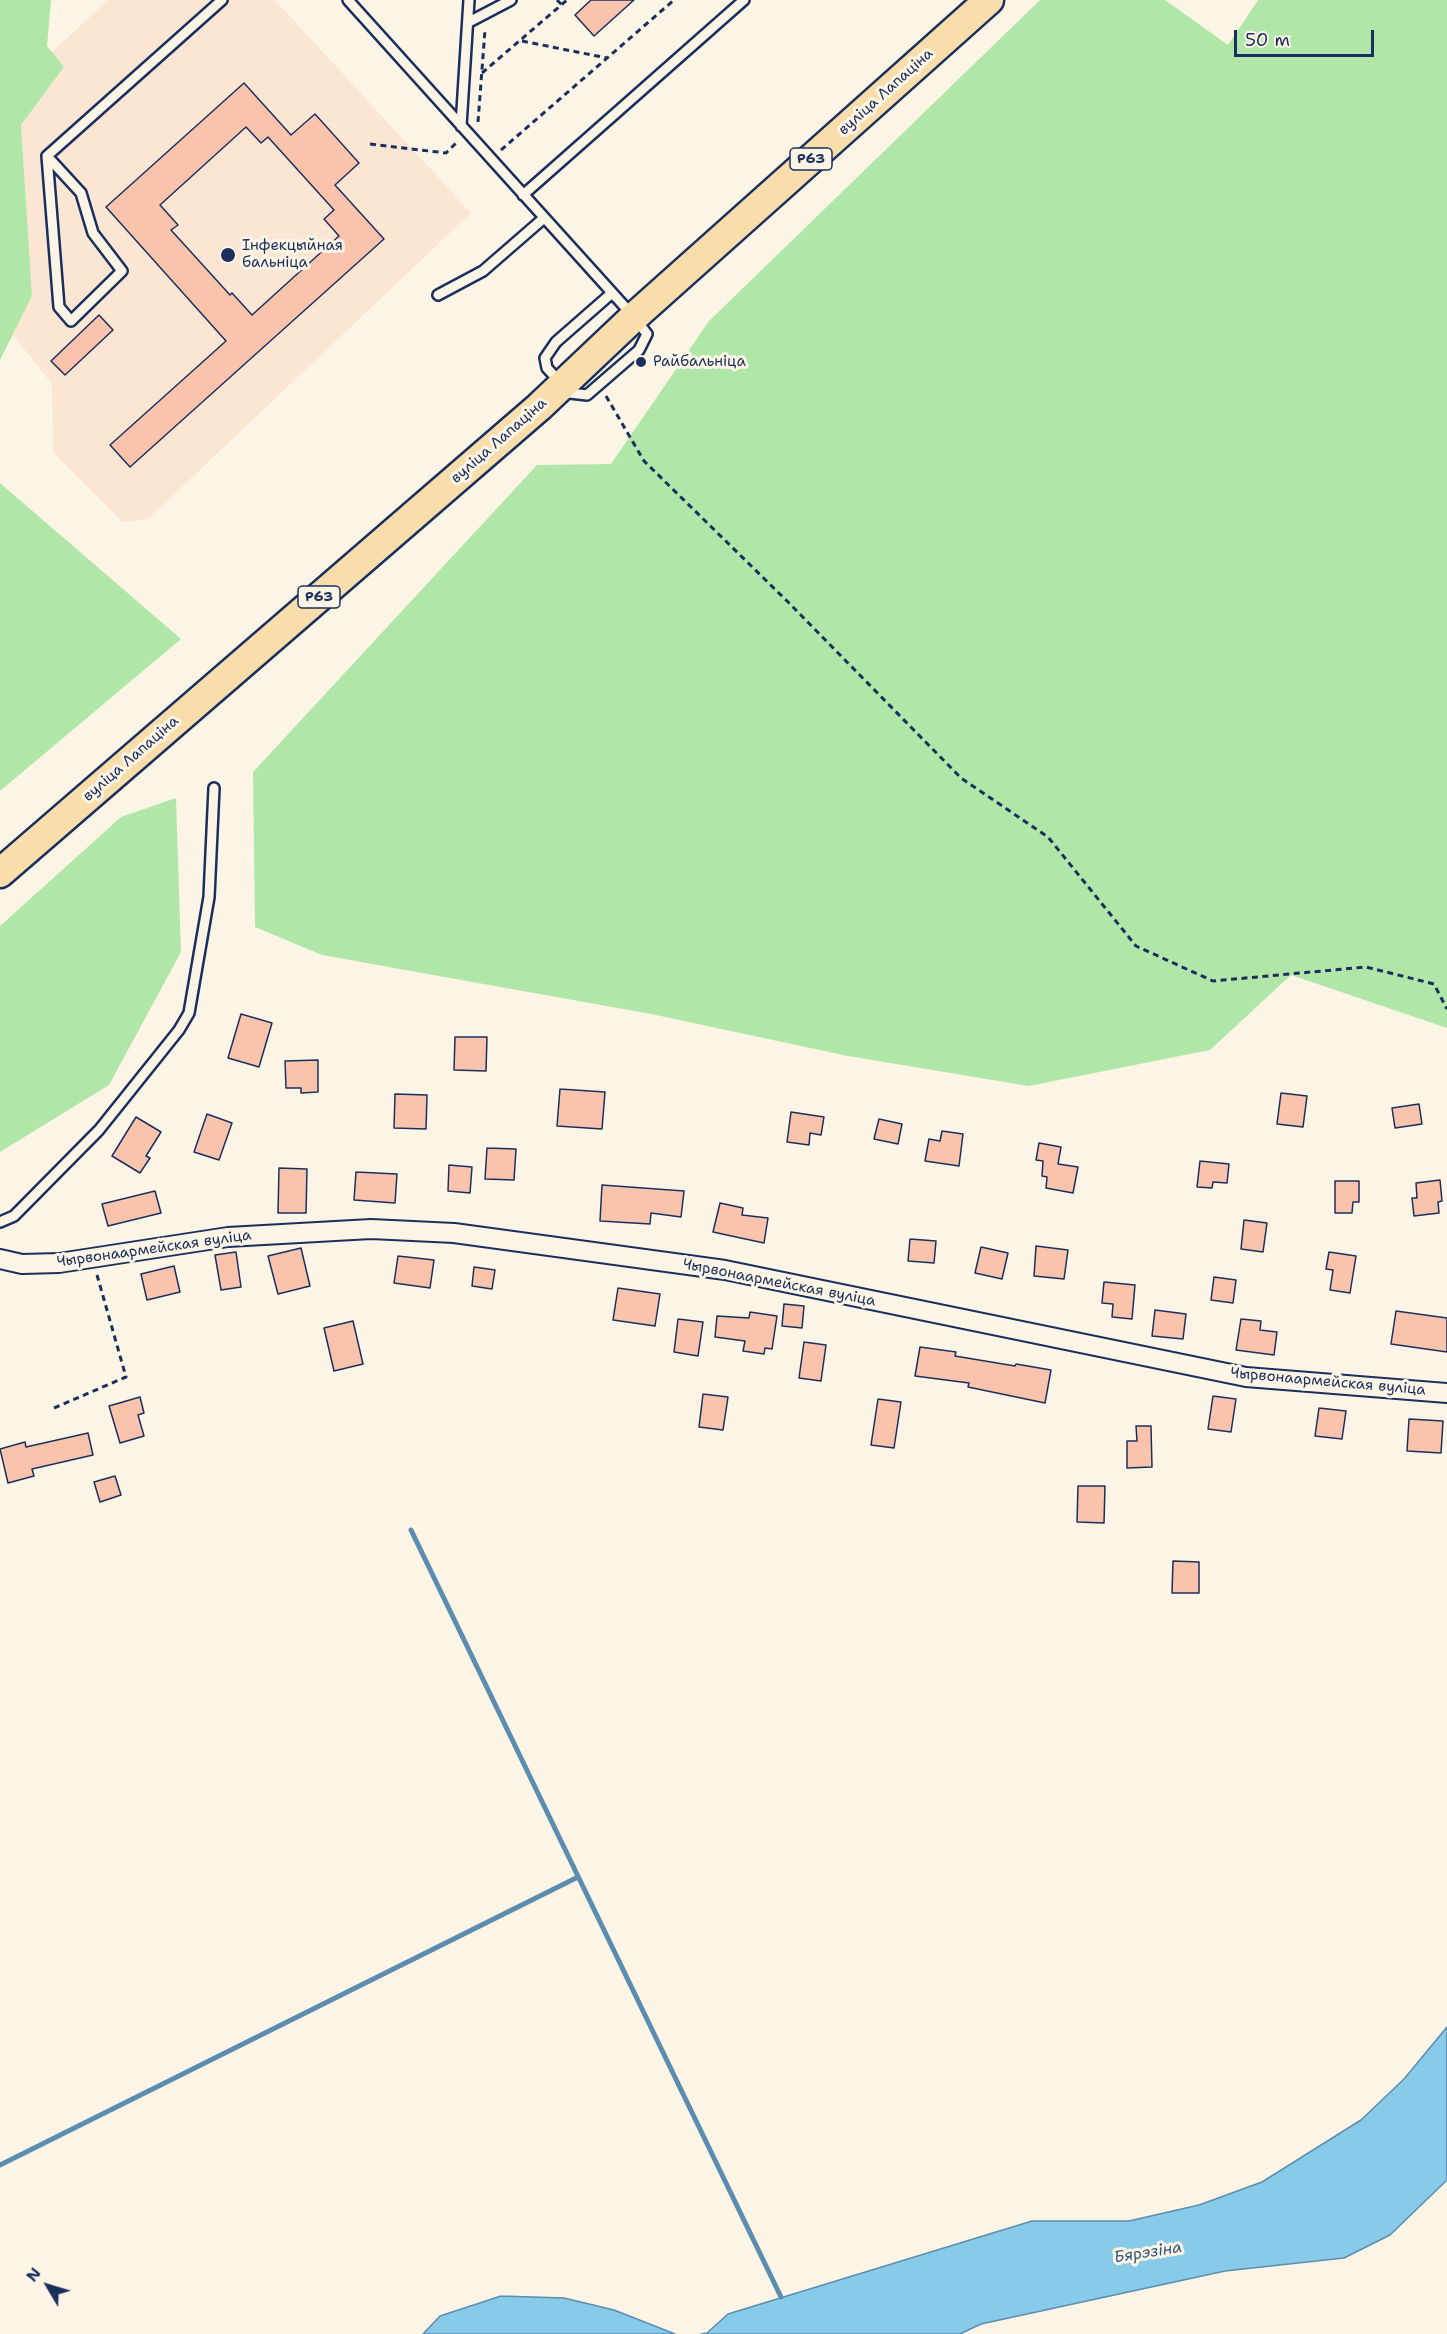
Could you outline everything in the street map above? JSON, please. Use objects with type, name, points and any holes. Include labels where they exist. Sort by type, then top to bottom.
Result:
[{"type":"main road","name":"вуліца Лапаціна","points":[[0,873],[562,385],[634,317],[989,0]]},
{"type":"street","name":"Чырвонаармейская вуліца","points":[[0,1260],[22,1264],[92,1258],[228,1237],[371,1229],[454,1233],[725,1270],[1246,1377],[1447,1393]]},
{"type":"lane","points":[[47,156],[222,0]]},
{"type":"lane","points":[[348,0],[634,317],[648,334],[639,350],[586,395],[570,393],[547,368],[545,358],[556,342],[612,293]]},
{"type":"lane","points":[[464,129],[469,0]]},
{"type":"lane","points":[[469,22],[511,0]]},
{"type":"lane","points":[[523,195],[744,0]]},
{"type":"lane","points":[[47,156],[81,193],[93,232],[122,272],[71,321],[60,307],[47,156]]},
{"type":"lane","points":[[438,295],[483,271],[544,218]]},
{"type":"lane","points":[[0,1222],[14,1216],[99,1130],[179,1030],[189,1013],[209,897],[214,789]]},
{"type":"path","points":[[557,0],[562,5]]},
{"type":"path","points":[[482,73],[567,0]]},
{"type":"path","points":[[500,151],[674,0]]},
{"type":"path","points":[[370,144],[446,153],[464,129],[478,127],[487,12]]},
{"type":"path","points":[[522,41],[607,58]]},
{"type":"path","points":[[493,143],[506,159]]},
{"type":"path","points":[[599,384],[644,461],[788,601],[961,778],[1048,837],[1136,946],[1213,981],[1366,967],[1434,984],[1447,1009]]},
{"type":"path","points":[[54,1407],[126,1377],[92,1258]]},
{"type":"shaded area","name":"Інфекцыйная бальніца","points":[[108,0],[275,0],[471,213],[148,519],[123,522],[53,452],[52,384],[13,335],[32,296],[21,125],[64,67],[52,52]]},
{"type":"green space","points":[[0,0],[51,0],[47,46],[64,67],[21,125],[32,296],[0,360]]},
{"type":"green space","points":[[1040,0],[1165,0],[1228,45],[1258,0],[1447,0],[1447,1028],[1291,975],[1210,1050],[1029,1086],[848,1056],[651,1014],[322,955],[255,927],[253,772],[537,465],[611,464],[709,321]]},
{"type":"green space","points":[[0,483],[181,639],[0,791]]},
{"type":"green space","points":[[176,798],[181,952],[109,1085],[0,1152],[0,926],[121,817]]},
{"type":"water","name":"Бярэзіна","points":[[1447,2027],[1447,2180],[1390,2235],[1344,2258],[1225,2271],[981,2324],[960,2334],[701,2334],[707,2333],[728,2314],[1032,2221],[1129,2221],[1199,2205],[1262,2182],[1361,2120],[1404,2079]]},
{"type":"water","points":[[501,2296],[564,2298],[614,2310],[675,2334],[423,2334],[440,2316]]},
{"type":"building","points":[[591,0],[634,0],[594,36],[575,15]]},
{"type":"building","points":[[244,83],[291,135],[315,114],[359,163],[335,185],[384,239],[130,467],[110,445],[226,341],[106,207]],"holes":[[[246,127],[261,143],[268,137],[334,210],[324,219],[339,236],[252,315],[232,293],[230,295],[171,230],[178,225],[160,205]]]},
{"type":"building","points":[[99,315],[113,330],[65,375],[51,361]]},
{"type":"building","points":[[241,1014],[272,1023],[259,1067],[228,1058]]},
{"type":"building","points":[[455,1037],[487,1037],[486,1071],[454,1070]]},
{"type":"building","points":[[318,1060],[318,1092],[301,1093],[301,1088],[286,1088],[285,1061]]},
{"type":"building","points":[[560,1089],[605,1092],[602,1129],[557,1126]]},
{"type":"building","points":[[1281,1093],[1307,1096],[1303,1127],[1277,1124]]},
{"type":"building","points":[[395,1094],[427,1095],[426,1129],[394,1128]]},
{"type":"building","points":[[1419,1104],[1422,1124],[1395,1128],[1392,1108]]},
{"type":"building","points":[[791,1112],[824,1117],[821,1135],[810,1133],[809,1145],[787,1142]]},
{"type":"building","points":[[207,1114],[232,1123],[219,1160],[194,1152]]},
{"type":"building","points":[[136,1117],[161,1132],[146,1156],[150,1158],[140,1173],[112,1156]]},
{"type":"building","points":[[879,1119],[902,1124],[898,1144],[874,1139]]},
{"type":"building","points":[[942,1131],[963,1134],[959,1166],[925,1161],[929,1139],[940,1141]]},
{"type":"building","points":[[1039,1143],[1061,1147],[1058,1164],[1078,1167],[1073,1193],[1046,1188],[1047,1177],[1042,1176],[1043,1161],[1036,1160]]},
{"type":"building","points":[[487,1148],[516,1149],[514,1180],[485,1179]]},
{"type":"building","points":[[1200,1161],[1229,1164],[1227,1183],[1213,1182],[1212,1188],[1197,1187]]},
{"type":"building","points":[[449,1165],[472,1167],[470,1193],[448,1191]]},
{"type":"building","points":[[279,1168],[307,1169],[306,1213],[278,1213]]},
{"type":"building","points":[[356,1172],[397,1174],[395,1203],[354,1200]]},
{"type":"building","points":[[1440,1180],[1442,1201],[1438,1202],[1439,1213],[1414,1216],[1412,1198],[1417,1198],[1416,1183]]},
{"type":"building","points":[[1335,1181],[1359,1181],[1359,1202],[1353,1202],[1352,1213],[1335,1213]]},
{"type":"building","points":[[602,1185],[684,1191],[681,1217],[651,1213],[650,1224],[600,1221]]},
{"type":"building","points":[[155,1191],[161,1213],[108,1226],[102,1204]]},
{"type":"building","points":[[720,1203],[743,1208],[742,1215],[768,1218],[764,1243],[713,1232]]},
{"type":"building","points":[[1244,1220],[1267,1223],[1263,1252],[1241,1249]]},
{"type":"building","points":[[910,1239],[936,1241],[934,1263],[908,1261]]},
{"type":"building","points":[[1036,1246],[1068,1250],[1064,1279],[1034,1276]]},
{"type":"building","points":[[981,1247],[1008,1253],[1002,1279],[975,1273]]},
{"type":"building","points":[[301,1248],[310,1286],[278,1294],[268,1256]]},
{"type":"building","points":[[236,1252],[241,1287],[221,1290],[215,1255]]},
{"type":"building","points":[[1329,1252],[1356,1256],[1350,1293],[1330,1290],[1333,1270],[1326,1269]]},
{"type":"building","points":[[398,1256],[434,1260],[430,1288],[394,1283]]},
{"type":"building","points":[[174,1266],[180,1292],[147,1300],[141,1274]]},
{"type":"building","points":[[474,1267],[495,1270],[492,1289],[472,1286]]},
{"type":"building","points":[[1214,1277],[1236,1280],[1233,1303],[1211,1300]]},
{"type":"building","points":[[1104,1282],[1135,1285],[1132,1319],[1112,1317],[1113,1304],[1102,1303]]},
{"type":"building","points":[[618,1288],[660,1294],[655,1326],[613,1320]]},
{"type":"building","points":[[784,1304],[804,1306],[802,1328],[782,1326]]},
{"type":"building","points":[[1155,1310],[1186,1314],[1183,1339],[1152,1336]]},
{"type":"building","points":[[1396,1311],[1447,1318],[1447,1352],[1391,1344]]},
{"type":"building","points":[[750,1312],[777,1316],[772,1349],[765,1348],[764,1354],[743,1351],[745,1341],[715,1337],[717,1316],[749,1318]]},
{"type":"building","points":[[678,1319],[703,1322],[698,1356],[674,1352]]},
{"type":"building","points":[[1241,1319],[1261,1321],[1260,1330],[1277,1332],[1274,1355],[1236,1350]]},
{"type":"building","points":[[353,1321],[363,1364],[334,1371],[324,1328]]},
{"type":"building","points":[[804,1342],[826,1345],[821,1381],[799,1378]]},
{"type":"building","points":[[920,1347],[956,1352],[955,1356],[1051,1370],[1045,1403],[968,1387],[969,1383],[915,1376]]},
{"type":"building","points":[[703,1394],[728,1397],[723,1430],[699,1427]]},
{"type":"building","points":[[1213,1396],[1236,1399],[1231,1432],[1208,1429]]},
{"type":"building","points":[[140,1397],[144,1413],[138,1415],[144,1436],[120,1443],[109,1406]]},
{"type":"building","points":[[878,1399],[901,1402],[894,1448],[871,1445]]},
{"type":"building","points":[[1319,1408],[1346,1411],[1342,1439],[1315,1436]]},
{"type":"building","points":[[1409,1419],[1443,1421],[1441,1453],[1407,1451]]},
{"type":"building","points":[[1136,1426],[1151,1426],[1152,1467],[1127,1468],[1127,1441],[1137,1441]]},
{"type":"building","points":[[88,1433],[93,1455],[32,1469],[34,1476],[8,1483],[0,1449],[25,1442],[26,1447]]},
{"type":"building","points":[[115,1476],[121,1495],[100,1502],[94,1482]]},
{"type":"building","points":[[1078,1486],[1105,1486],[1104,1523],[1077,1522]]},
{"type":"building","points":[[1173,1561],[1199,1562],[1199,1593],[1172,1593]]},
{"type":"waterway","points":[[411,1530],[781,2297]]},
{"type":"waterway","points":[[0,2165],[578,1877]]},
{"type":"place","name":"Інфекцыйная бальніца","points":[[228,255]]},
{"type":"place","name":"Райбальніца","points":[[641,362]]}]
